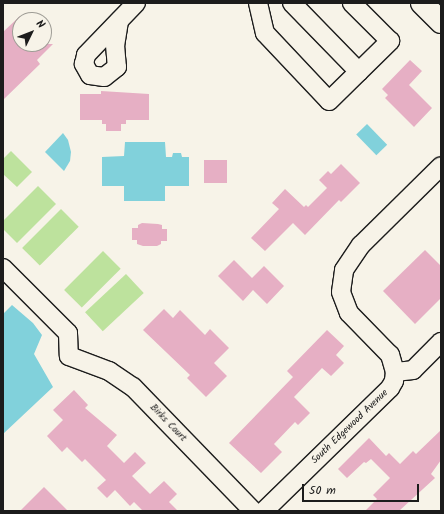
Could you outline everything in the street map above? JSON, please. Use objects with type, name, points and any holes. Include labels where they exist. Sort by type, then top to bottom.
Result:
[{"type":"main road","points":[[422,3],[441,22]]},
{"type":"street","points":[[119,21],[136,3]]},
{"type":"street","points":[[258,3],[265,33],[329,101],[390,41],[352,3]]},
{"type":"street","points":[[292,3],[359,72]]},
{"type":"street","points":[[441,166],[361,245],[344,270],[341,292],[349,313],[390,354],[395,372],[413,370],[441,342]]},
{"type":"street","name":"Birks Court","points":[[3,268],[68,333],[69,356],[109,371],[132,387],[253,511]]},
{"type":"street","name":"South Edgewood Avenue","points":[[264,511],[390,388],[395,372]]},
{"type":"green space","points":[[11,151],[32,172],[17,187],[3,174],[3,159]]},
{"type":"green space","points":[[38,186],[56,204],[17,243],[3,229],[3,221]]},
{"type":"green space","points":[[61,209],[79,227],[40,266],[22,248]]},
{"type":"green space","points":[[103,251],[121,269],[82,308],[64,290]]},
{"type":"green space","points":[[126,274],[144,293],[103,331],[85,312]]},
{"type":"water","points":[[367,124],[387,145],[376,155],[356,134]]},
{"type":"water","points":[[63,133],[68,140],[71,152],[70,161],[64,171],[45,152]]},
{"type":"water","points":[[125,142],[165,142],[166,157],[172,157],[173,153],[181,153],[182,157],[189,157],[189,186],[165,186],[165,201],[124,201],[124,186],[102,186],[102,157],[124,156]]},
{"type":"water","points":[[12,305],[33,323],[42,335],[34,354],[53,387],[3,434],[3,314]]},
{"type":"building","points":[[12,24],[12,52],[45,52],[37,60],[40,64],[3,100],[3,32]]},
{"type":"building","points":[[410,60],[422,71],[409,85],[432,108],[414,127],[385,98],[388,95],[382,89]]},
{"type":"building","points":[[101,91],[149,94],[149,120],[126,120],[126,124],[121,124],[121,131],[106,131],[106,124],[102,124],[102,120],[80,120],[80,94],[101,94]]},
{"type":"building","points":[[204,160],[227,160],[227,183],[204,183]]},
{"type":"building","points":[[341,164],[360,183],[341,202],[339,200],[305,235],[293,223],[265,251],[251,238],[279,209],[272,203],[285,189],[304,207],[306,205],[308,207],[327,188],[319,180],[328,171],[331,174]]},
{"type":"building","points":[[142,223],[162,225],[162,229],[167,229],[167,241],[161,241],[161,244],[157,246],[143,246],[137,244],[137,240],[132,240],[132,228],[138,228],[138,225]]},
{"type":"building","points":[[425,250],[441,266],[441,298],[415,324],[383,291]]},
{"type":"building","points":[[234,260],[252,278],[264,266],[284,286],[267,304],[253,290],[243,301],[218,276]]},
{"type":"building","points":[[164,309],[173,318],[180,310],[205,335],[210,329],[229,348],[214,363],[227,376],[206,397],[187,378],[190,375],[143,330]]},
{"type":"building","points":[[327,330],[344,346],[336,355],[344,363],[331,376],[322,368],[294,397],[310,413],[298,425],[295,422],[274,444],[282,452],[261,473],[229,443],[293,377],[287,371]]},
{"type":"building","points":[[74,390],[88,405],[85,408],[117,435],[107,446],[124,463],[135,452],[146,463],[132,476],[150,494],[164,481],[177,494],[169,502],[178,511],[143,511],[134,502],[130,506],[115,490],[107,498],[97,488],[106,480],[85,459],[82,462],[67,447],[62,452],[47,436],[63,420],[53,410]]},
{"type":"building","points":[[441,430],[441,460],[431,474],[435,478],[399,511],[365,511],[377,499],[373,495],[390,478],[371,459],[366,463],[364,462],[347,478],[338,469],[369,438],[386,456],[389,453],[400,464],[413,451],[416,454]]},
{"type":"building","points":[[44,487],[68,511],[20,511]]}]
